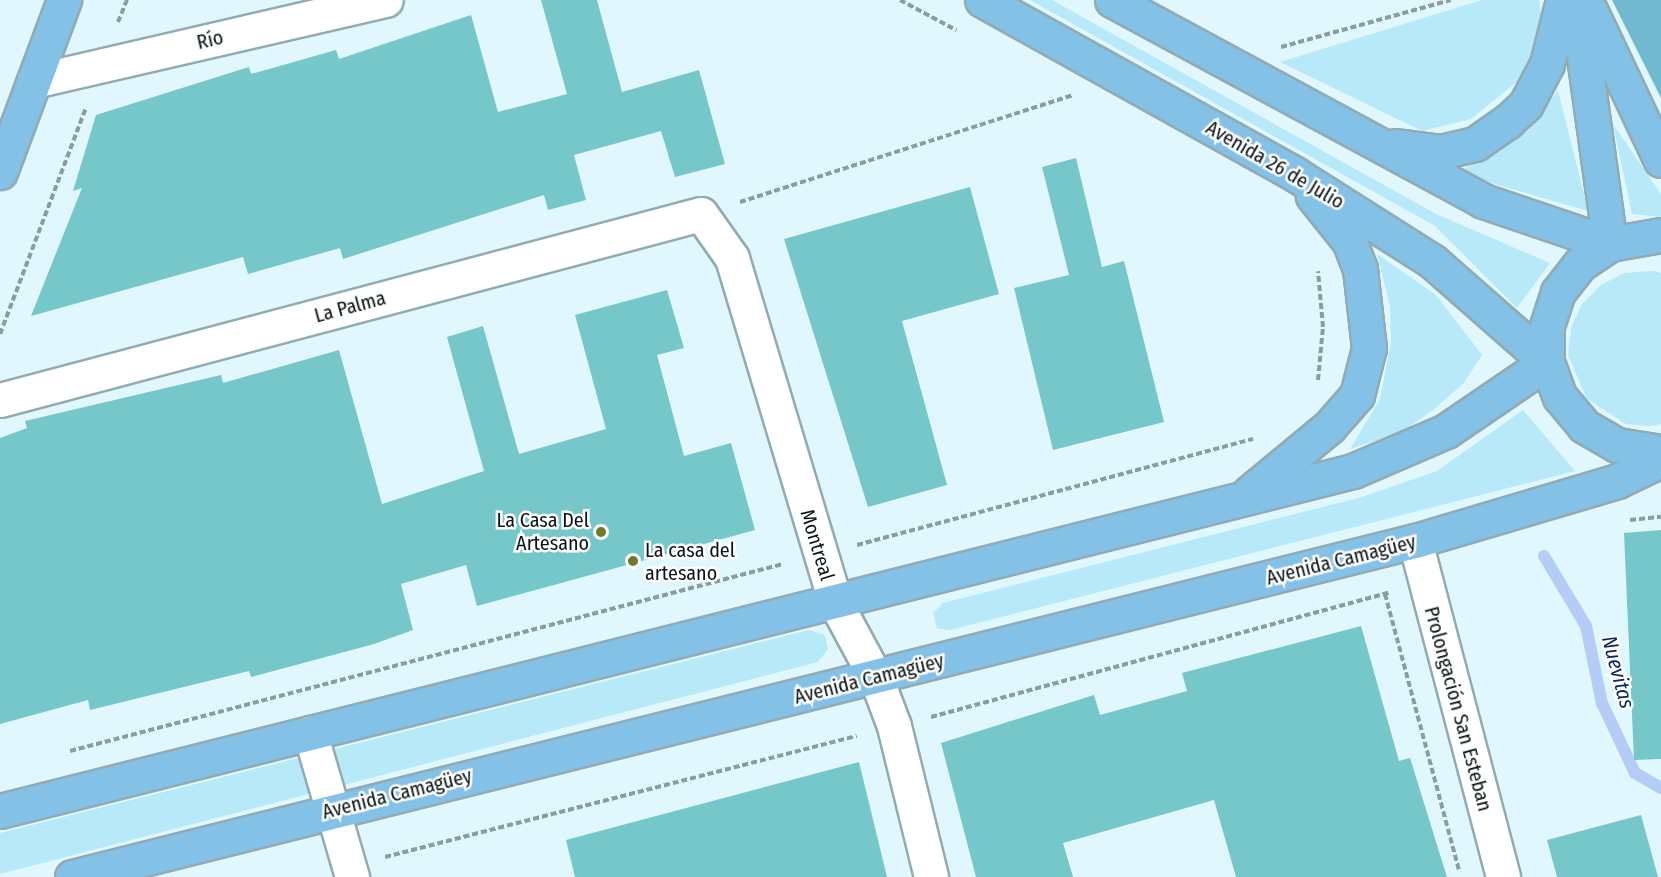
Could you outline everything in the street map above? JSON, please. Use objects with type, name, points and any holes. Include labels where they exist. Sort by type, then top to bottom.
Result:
[{"type":"main road","points":[[0,172],[64,0]]},
{"type":"main road","name":"Avenida 26 de Julio","points":[[982,0],[1294,174],[1432,261],[1547,362]]},
{"type":"main road","points":[[1112,0],[1484,201],[1610,244]]},
{"type":"main road","points":[[1362,136],[1440,152],[1475,144],[1526,104],[1547,64],[1563,0]]},
{"type":"main road","points":[[1576,0],[1610,244]]},
{"type":"main road","points":[[1586,0],[1661,160]]},
{"type":"main road","points":[[1240,500],[1329,427],[1357,395],[1369,348],[1360,269],[1349,241],[1294,174]]},
{"type":"main road","points":[[1661,235],[1610,244],[1580,264],[1558,292],[1547,326],[1547,362],[1560,397],[1584,426],[1617,445],[1661,452]]},
{"type":"main road","points":[[0,811],[1353,471],[1446,431],[1547,362]]},
{"type":"main road","name":"Avenida Camagüey","points":[[72,877],[331,810],[876,678],[1415,541],[1617,481],[1661,460]]},
{"type":"street","name":"Río","points":[[34,81],[386,0]]},
{"type":"street","name":"La Palma","points":[[0,400],[701,214]]},
{"type":"street","name":"Montreal","points":[[701,214],[732,258],[819,555],[835,602],[876,678],[894,726],[931,877]]},
{"type":"street","name":"Prolongación San Esteban","points":[[1415,541],[1503,877]]},
{"type":"street","points":[[310,733],[351,872]]},
{"type":"path","points":[[0,334],[127,0]]},
{"type":"path","points":[[900,0],[962,33]]},
{"type":"path","points":[[1270,50],[1451,0]]},
{"type":"path","points":[[1063,89],[1084,100]]},
{"type":"path","points":[[701,214],[1073,95]]},
{"type":"path","points":[[1314,386],[1323,327],[1317,261]]},
{"type":"path","points":[[58,754],[819,555],[1259,437]]},
{"type":"path","points":[[1619,523],[1661,517]]},
{"type":"path","points":[[351,872],[1424,582]]},
{"type":"path","points":[[1385,594],[1460,877]]},
{"type":"shaded area","points":[[1030,0],[1052,0],[1436,214],[1550,263],[1517,308],[1435,226]]},
{"type":"shaded area","points":[[1482,0],[1539,0],[1542,20],[1529,72],[1471,119],[1422,131],[1280,62]]},
{"type":"shaded area","points":[[1612,0],[1661,0],[1661,98]]},
{"type":"shaded area","points":[[1558,90],[1588,211],[1457,173],[1528,131]]},
{"type":"shaded area","points":[[1613,124],[1661,194],[1661,217],[1632,214]]},
{"type":"shaded area","points":[[1377,254],[1436,295],[1482,355],[1463,384],[1433,410],[1402,432],[1350,449],[1380,399],[1391,342],[1390,306]]},
{"type":"shaded area","points":[[1652,271],[1661,273],[1661,424],[1650,426],[1626,424],[1587,399],[1568,355],[1571,328],[1582,304],[1601,285],[1624,273]]},
{"type":"shaded area","points":[[1523,410],[1575,471],[950,630],[937,628],[933,613],[943,603],[1362,497],[1437,471]]},
{"type":"shaded area","points":[[809,630],[825,635],[828,649],[818,662],[0,874],[0,833]]},
{"type":"building","points":[[541,0],[597,0],[622,92],[699,70],[725,164],[675,177],[661,131],[574,155],[586,200],[548,210],[544,195],[343,259],[340,248],[248,274],[243,257],[31,316],[82,188],[73,191],[96,115],[249,67],[251,74],[336,50],[339,59],[471,15],[498,112],[567,94]]},
{"type":"building","points":[[1076,158],[1102,267],[1124,261],[1164,422],[1053,450],[1014,288],[1069,275],[1042,167]]},
{"type":"building","points":[[970,187],[999,294],[902,321],[947,485],[868,507],[784,239]]},
{"type":"building","points":[[667,290],[684,348],[657,355],[684,456],[731,443],[755,530],[477,606],[466,565],[401,584],[413,630],[374,644],[251,677],[249,671],[90,710],[88,700],[0,724],[0,438],[27,428],[25,421],[221,375],[223,383],[339,350],[382,504],[484,471],[447,337],[483,326],[519,454],[606,429],[575,315]]},
{"type":"building","points":[[1661,530],[1661,759],[1634,760],[1624,533]]},
{"type":"building","points":[[1361,626],[1399,761],[1410,758],[1447,877],[1236,877],[1214,800],[1063,843],[1073,877],[976,877],[941,743],[1094,695],[1100,715],[1187,691],[1182,673]]},
{"type":"building","points":[[859,762],[887,877],[575,877],[566,840]]},
{"type":"building","points":[[1641,815],[1658,877],[1557,877],[1547,840]]},
{"type":"waterway","name":"Nuevitas","points":[[1544,556],[1586,626],[1602,703],[1635,773],[1661,788]]},
{"type":"place","name":"La Casa Del Artesano","points":[[601,532]]},
{"type":"place","name":"La casa del artesano","points":[[633,561]]}]
